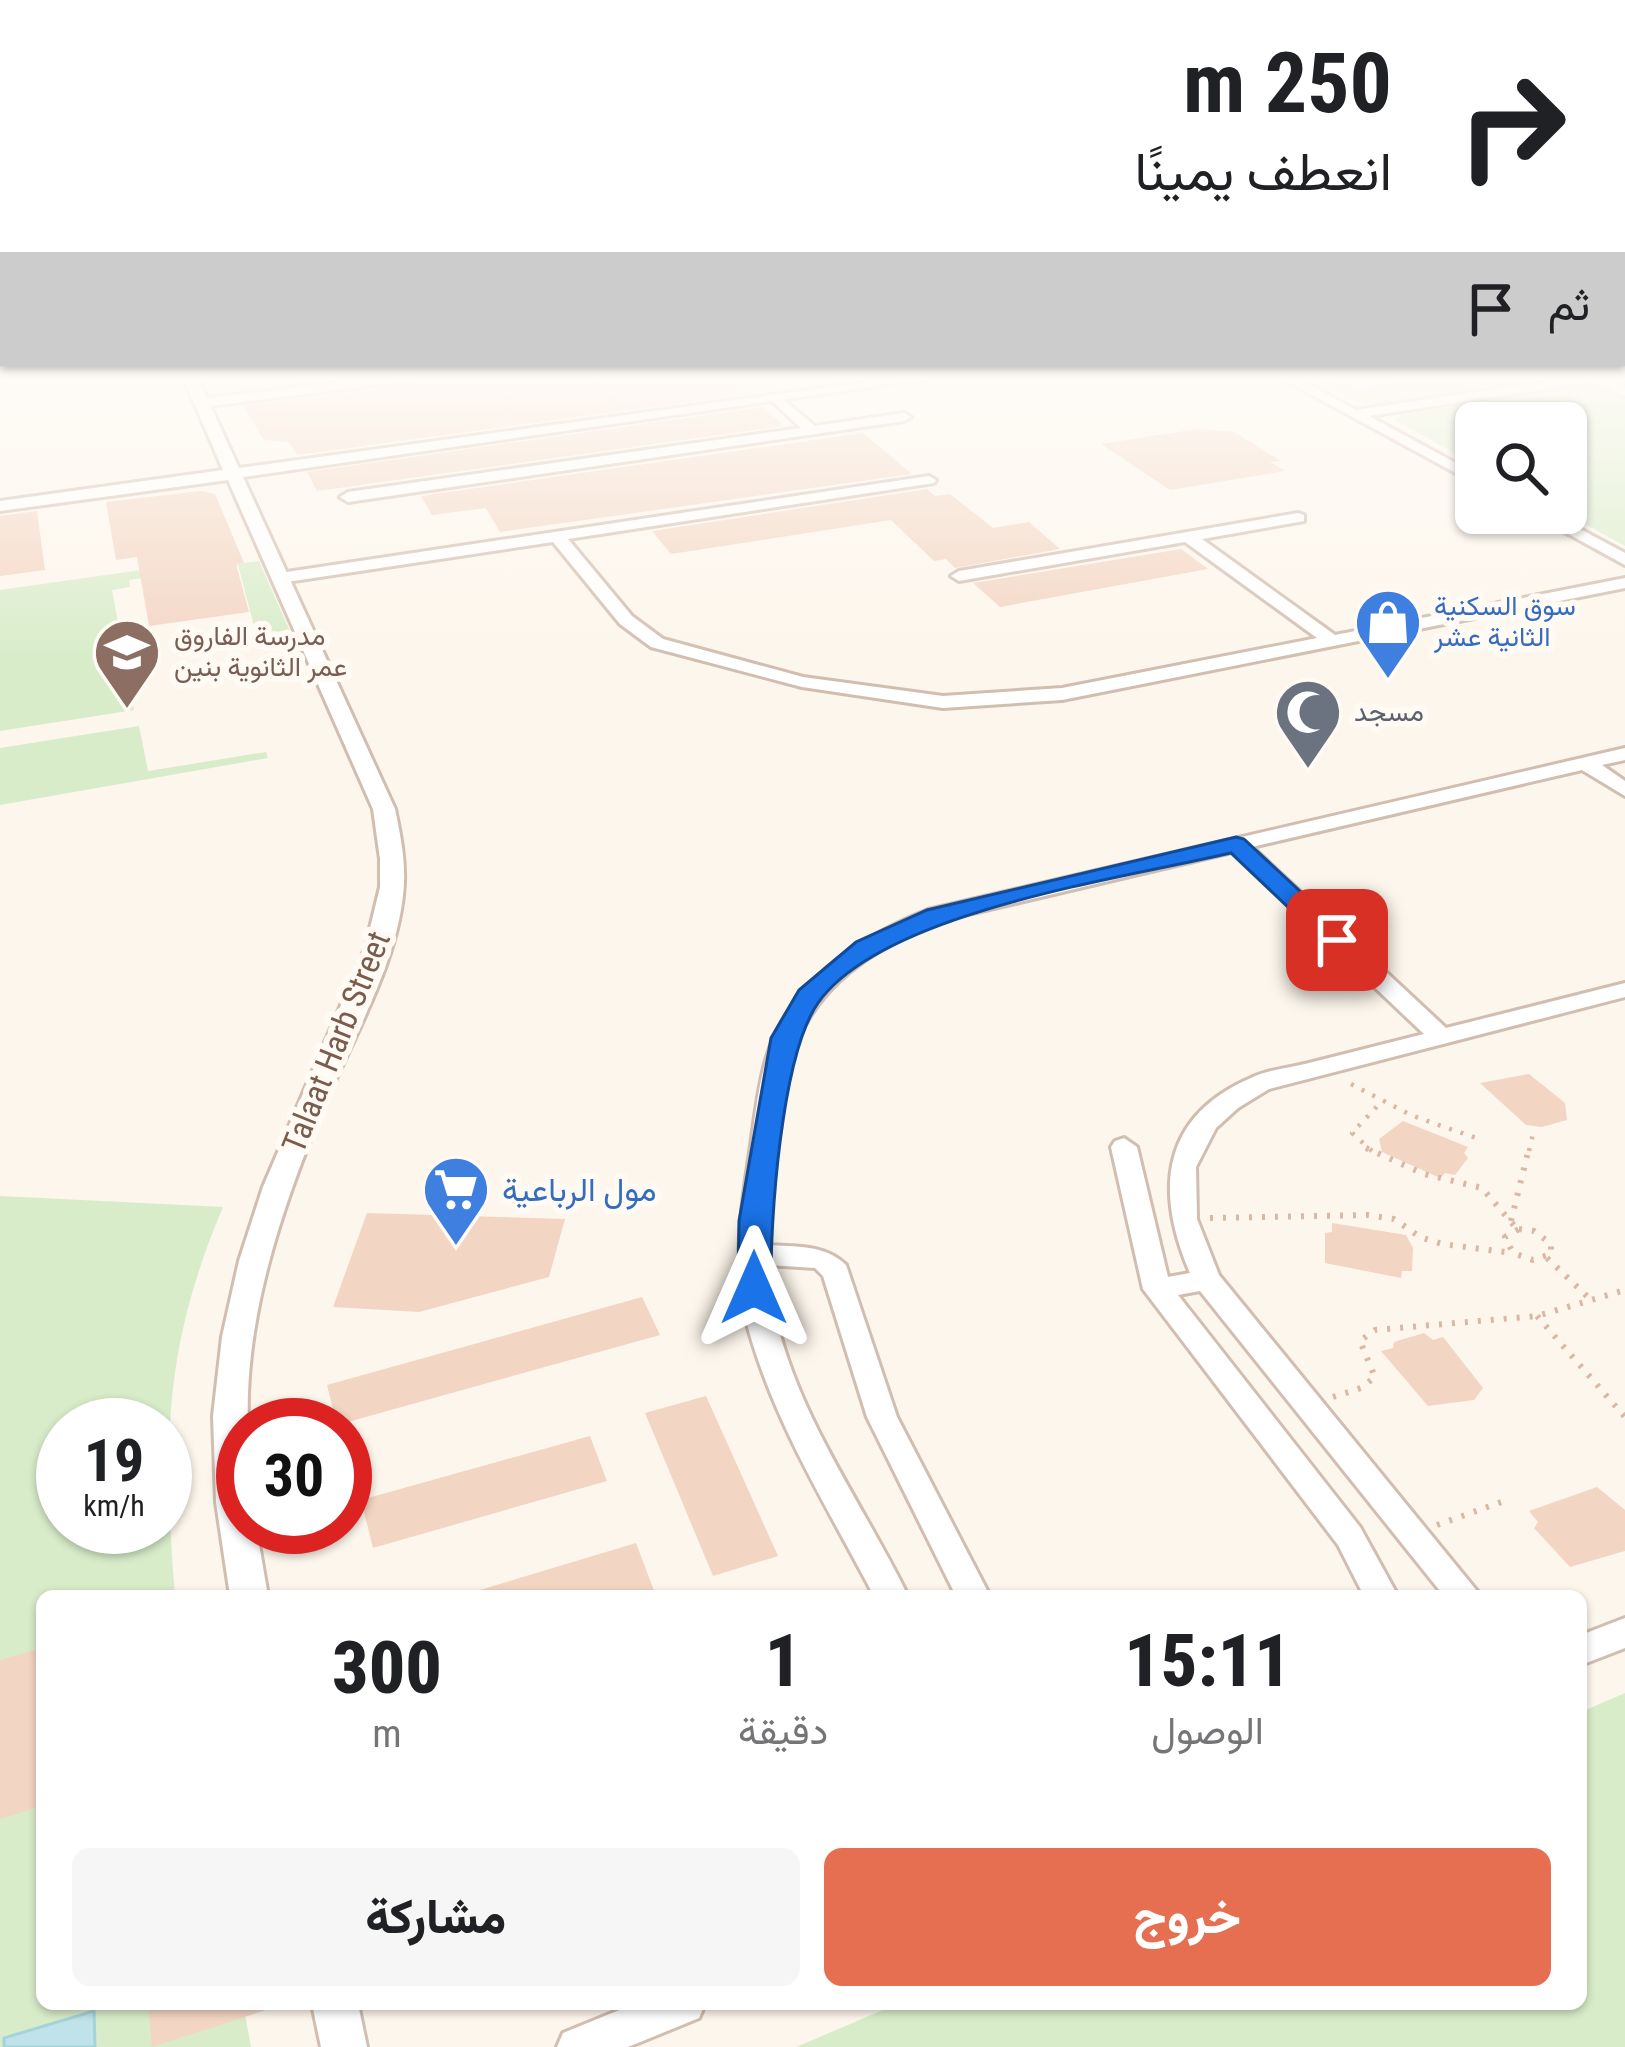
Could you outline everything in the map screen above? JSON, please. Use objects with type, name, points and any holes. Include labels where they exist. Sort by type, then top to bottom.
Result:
[{"type":"street","points":[[0,495],[192,473]]},
{"type":"street","points":[[0,506],[203,473]]},
{"type":"street","name":"Talaat Harb Street","points":[[233,473],[384,809],[392,873],[378,949],[265,1216],[239,1310],[228,1414],[229,1471],[248,1590]]},
{"type":"street","points":[[348,497],[517,473]]},
{"type":"street","points":[[280,578],[929,480]]},
{"type":"street","points":[[959,575],[1298,518]]},
{"type":"street","points":[[1577,534],[1625,560]]},
{"type":"street","points":[[557,536],[626,620],[657,643],[744,670],[865,694],[943,702],[1022,699],[1625,583]]},
{"type":"street","points":[[1187,536],[1332,641]]},
{"type":"street","points":[[889,1590],[769,1359],[760,1323],[753,1254],[785,1038],[809,996],[844,962],[887,935],[936,915],[1625,754]]},
{"type":"street","points":[[1585,764],[1625,790]]},
{"type":"street","points":[[1236,844],[1439,1035]]},
{"type":"street","points":[[1459,1590],[1207,1280],[1180,1219],[1179,1187],[1191,1144],[1219,1109],[1286,1073],[1625,990]]},
{"type":"street","points":[[1124,1147],[1157,1289],[1349,1536],[1378,1590]]},
{"type":"street","points":[[753,1254],[824,1259],[836,1272],[882,1417],[970,1590]]},
{"type":"street","points":[[1157,1289],[1207,1280]]},
{"type":"street","points":[[1587,1648],[1625,1633]]},
{"type":"street","points":[[336,2010],[344,2047]]},
{"type":"street","points":[[577,2047],[670,2010]]},
{"type":"path","points":[[1346,1081],[1382,1101],[1482,1140]]},
{"type":"path","points":[[1382,1101],[1352,1133],[1358,1144],[1430,1177],[1475,1184],[1517,1229]]},
{"type":"path","points":[[1511,1222],[1533,1134]]},
{"type":"path","points":[[1180,1219],[1293,1217],[1330,1211],[1393,1218],[1422,1238],[1526,1259],[1546,1258],[1591,1299]]},
{"type":"path","points":[[1513,1253],[1505,1237],[1517,1229],[1534,1231],[1547,1239],[1552,1250],[1546,1258]]},
{"type":"path","points":[[1311,1403],[1370,1384],[1375,1377],[1360,1341],[1375,1330],[1537,1316],[1625,1290]]},
{"type":"path","points":[[1537,1316],[1625,1417]]},
{"type":"path","points":[[1414,1533],[1504,1501]]},
{"type":"green space","points":[[1587,473],[1625,473],[1625,546],[1587,525]]},
{"type":"green space","points":[[233,557],[236,564],[259,561],[292,636],[259,645],[238,565],[129,580],[130,587],[112,590],[134,710],[0,731],[0,590]]},
{"type":"green space","points":[[139,726],[148,771],[266,752],[268,758],[0,805],[0,748]]},
{"type":"green space","points":[[0,1196],[223,1207],[188,1306],[172,1398],[36,1398],[36,1554],[173,1554],[175,1590],[36,1590],[36,2010],[244,2010],[251,2047],[0,2047]]},
{"type":"green space","points":[[1625,1693],[1625,2047],[796,2047],[883,2010],[1587,2010],[1587,1709]]},
{"type":"water","points":[[94,2011],[95,2047],[4,2047],[4,2038]]},
{"type":"building","points":[[307,473],[450,473],[317,491]]},
{"type":"building","points":[[586,473],[912,474],[500,532],[486,508],[432,515],[421,496]]},
{"type":"building","points":[[1144,473],[1276,473],[1170,490]]},
{"type":"building","points":[[927,489],[935,496],[950,494],[993,528],[1029,522],[1060,549],[955,568],[946,559],[934,561],[891,520],[671,554],[652,531]]},
{"type":"building","points":[[201,491],[215,494],[244,563],[236,564],[249,612],[149,626],[137,557],[116,560],[106,502]]},
{"type":"building","points":[[37,511],[45,570],[0,576],[0,516]]},
{"type":"building","points":[[1181,549],[1208,569],[1000,607],[973,583]]},
{"type":"building","points":[[1529,1074],[1565,1103],[1567,1120],[1542,1127],[1526,1125],[1480,1083]]},
{"type":"building","points":[[1403,1121],[1468,1147],[1464,1153],[1468,1158],[1455,1175],[1445,1173],[1440,1178],[1382,1152],[1379,1139]]},
{"type":"building","name":"مول الرباعية","points":[[367,1213],[565,1219],[549,1277],[419,1312],[333,1307]]},
{"type":"building","points":[[1332,1223],[1406,1235],[1413,1248],[1412,1271],[1402,1271],[1401,1278],[1325,1263],[1325,1233],[1332,1232]]},
{"type":"building","points":[[642,1297],[660,1335],[372,1415],[372,1398],[330,1398],[327,1385]]},
{"type":"building","points":[[1424,1333],[1433,1340],[1443,1337],[1483,1388],[1474,1400],[1428,1406],[1381,1351]]},
{"type":"building","points":[[706,1396],[778,1556],[713,1576],[645,1413]]},
{"type":"building","points":[[590,1436],[607,1481],[373,1548],[372,1497]]},
{"type":"building","points":[[1597,1487],[1625,1510],[1625,1551],[1570,1567],[1534,1528],[1538,1522],[1529,1511]]},
{"type":"building","points":[[636,1543],[654,1590],[480,1590]]},
{"type":"building","points":[[36,1650],[36,1808],[0,1819],[0,1660]]},
{"type":"building","points":[[149,2010],[266,2010],[152,2047]]},
{"type":"place","name":"سوق السكنية الثانية عشر","points":[[1388,681]]},
{"type":"place","name":"مدرسة الفاروق عمر الثانوية بنين","points":[[127,711]]},
{"type":"place","name":"مسجد","points":[[1308,771]]},
{"type":"place","name":"مول الرباعية","points":[[456,1248]]},
{"type":"route","points":[[754,1288],[755,1221],[785,1038],[809,996],[865,948],[936,915],[1236,844],[1337,940]]}]
